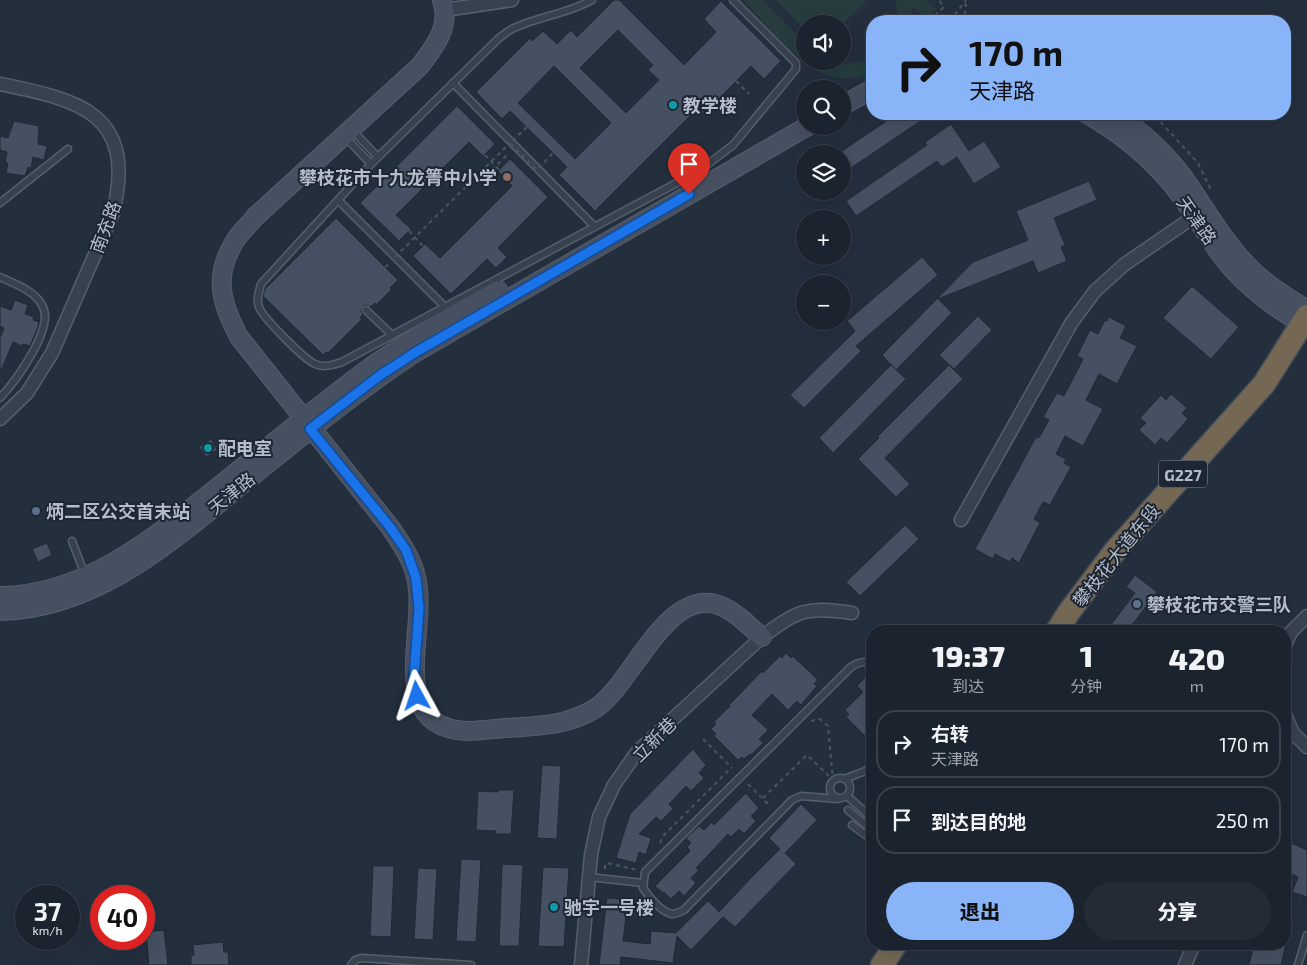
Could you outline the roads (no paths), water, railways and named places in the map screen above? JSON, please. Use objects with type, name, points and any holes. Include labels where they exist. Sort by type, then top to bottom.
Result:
[{"type":"highway","name":"攀枝花大道东段","points":[[1061,625],[1115,551],[1264,384],[1306,322]]},
{"type":"highway","name":"攀枝花大道东段","points":[[1074,625],[1124,556],[1273,389],[1306,322]]},
{"type":"highway","points":[[882,965],[892,950]]},
{"type":"highway","points":[[896,965],[905,950]]},
{"type":"main road","points":[[444,5],[441,38],[420,66],[256,217],[235,240],[223,264],[221,289],[227,315],[239,338],[390,527],[406,550],[416,578],[419,609],[414,677],[417,696],[422,710],[434,722],[442,726],[449,729],[468,731],[553,725],[575,719],[597,707],[614,692],[663,627],[675,614],[691,604],[709,602],[729,610],[762,637]]},
{"type":"main road","points":[[851,89],[866,80]]},
{"type":"main road","points":[[851,101],[866,92]]},
{"type":"main road","points":[[307,424],[372,366],[410,341],[796,120]]},
{"type":"main road","name":"天津路","points":[[1096,120],[1144,154],[1172,185],[1212,243],[1240,278],[1258,293],[1306,322]]},
{"type":"main road","points":[[1123,120],[1140,132],[1170,161],[1222,235],[1249,267],[1306,322]]},
{"type":"main road","name":"天津路","points":[[0,611],[40,607],[88,583],[122,573],[160,548],[307,424],[379,376],[416,352],[796,133]]},
{"type":"main road","points":[[0,596],[37,593],[88,583]]},
{"type":"street","points":[[444,5],[512,0]]},
{"type":"street","name":"南充路","points":[[0,84],[47,93],[84,108],[100,121],[111,135],[117,152],[120,172],[113,212],[52,353],[26,393],[0,419]]},
{"type":"street","points":[[961,520],[1072,322],[1095,290],[1125,264],[1195,216]]},
{"type":"street","name":"立新巷","points":[[582,965],[590,855],[599,816],[614,785],[637,752],[762,637],[784,620],[803,611],[826,609],[852,613]]},
{"type":"street","points":[[1291,632],[1307,616]]},
{"type":"street","points":[[1291,728],[1307,747]]},
{"type":"street","points":[[1185,965],[1191,950]]},
{"type":"lane","points":[[592,0],[567,12],[513,28],[498,39],[371,164],[261,284],[257,296],[259,307],[265,317],[304,357],[316,364],[329,366],[342,362],[699,171],[717,159],[733,145],[796,69],[796,63],[733,0]]},
{"type":"lane","points":[[453,83],[594,226]]},
{"type":"lane","points":[[348,132],[378,157]]},
{"type":"lane","points":[[348,132],[371,164]]},
{"type":"lane","points":[[0,203],[68,149]]},
{"type":"lane","points":[[338,200],[446,307]]},
{"type":"lane","points":[[0,277],[20,286],[33,295],[42,305],[46,314],[32,353],[17,378],[0,398]]},
{"type":"lane","points":[[366,310],[392,336]]},
{"type":"lane","points":[[72,541],[88,583]]},
{"type":"lane","points":[[847,796],[838,798],[801,796],[792,800],[679,913],[674,914],[664,910],[646,892],[643,883],[645,872],[851,667],[857,663],[866,662]]},
{"type":"lane","points":[[838,798],[832,796],[829,790],[833,780],[858,774],[866,770]]},
{"type":"lane","points":[[844,778],[850,787],[847,796]]},
{"type":"lane","points":[[847,796],[866,813]]},
{"type":"lane","points":[[848,810],[866,825]]},
{"type":"lane","points":[[852,825],[866,836]]},
{"type":"lane","points":[[589,877],[643,883]]},
{"type":"lane","points":[[1298,965],[1307,936]]},
{"type":"lane","points":[[351,965],[354,960],[361,958],[471,965]]},
{"type":"place","name":"教学楼","points":[[673,105]]},
{"type":"place","name":"攀枝花市十九龙箐中小学","points":[[507,177]]},
{"type":"place","name":"配电室","points":[[208,448]]},
{"type":"place","name":"炳二区公交首末站","points":[[36,511]]},
{"type":"place","name":"攀枝花市交警三队","points":[[1137,604]]},
{"type":"place","name":"驰宇一号楼","points":[[554,907]]}]
